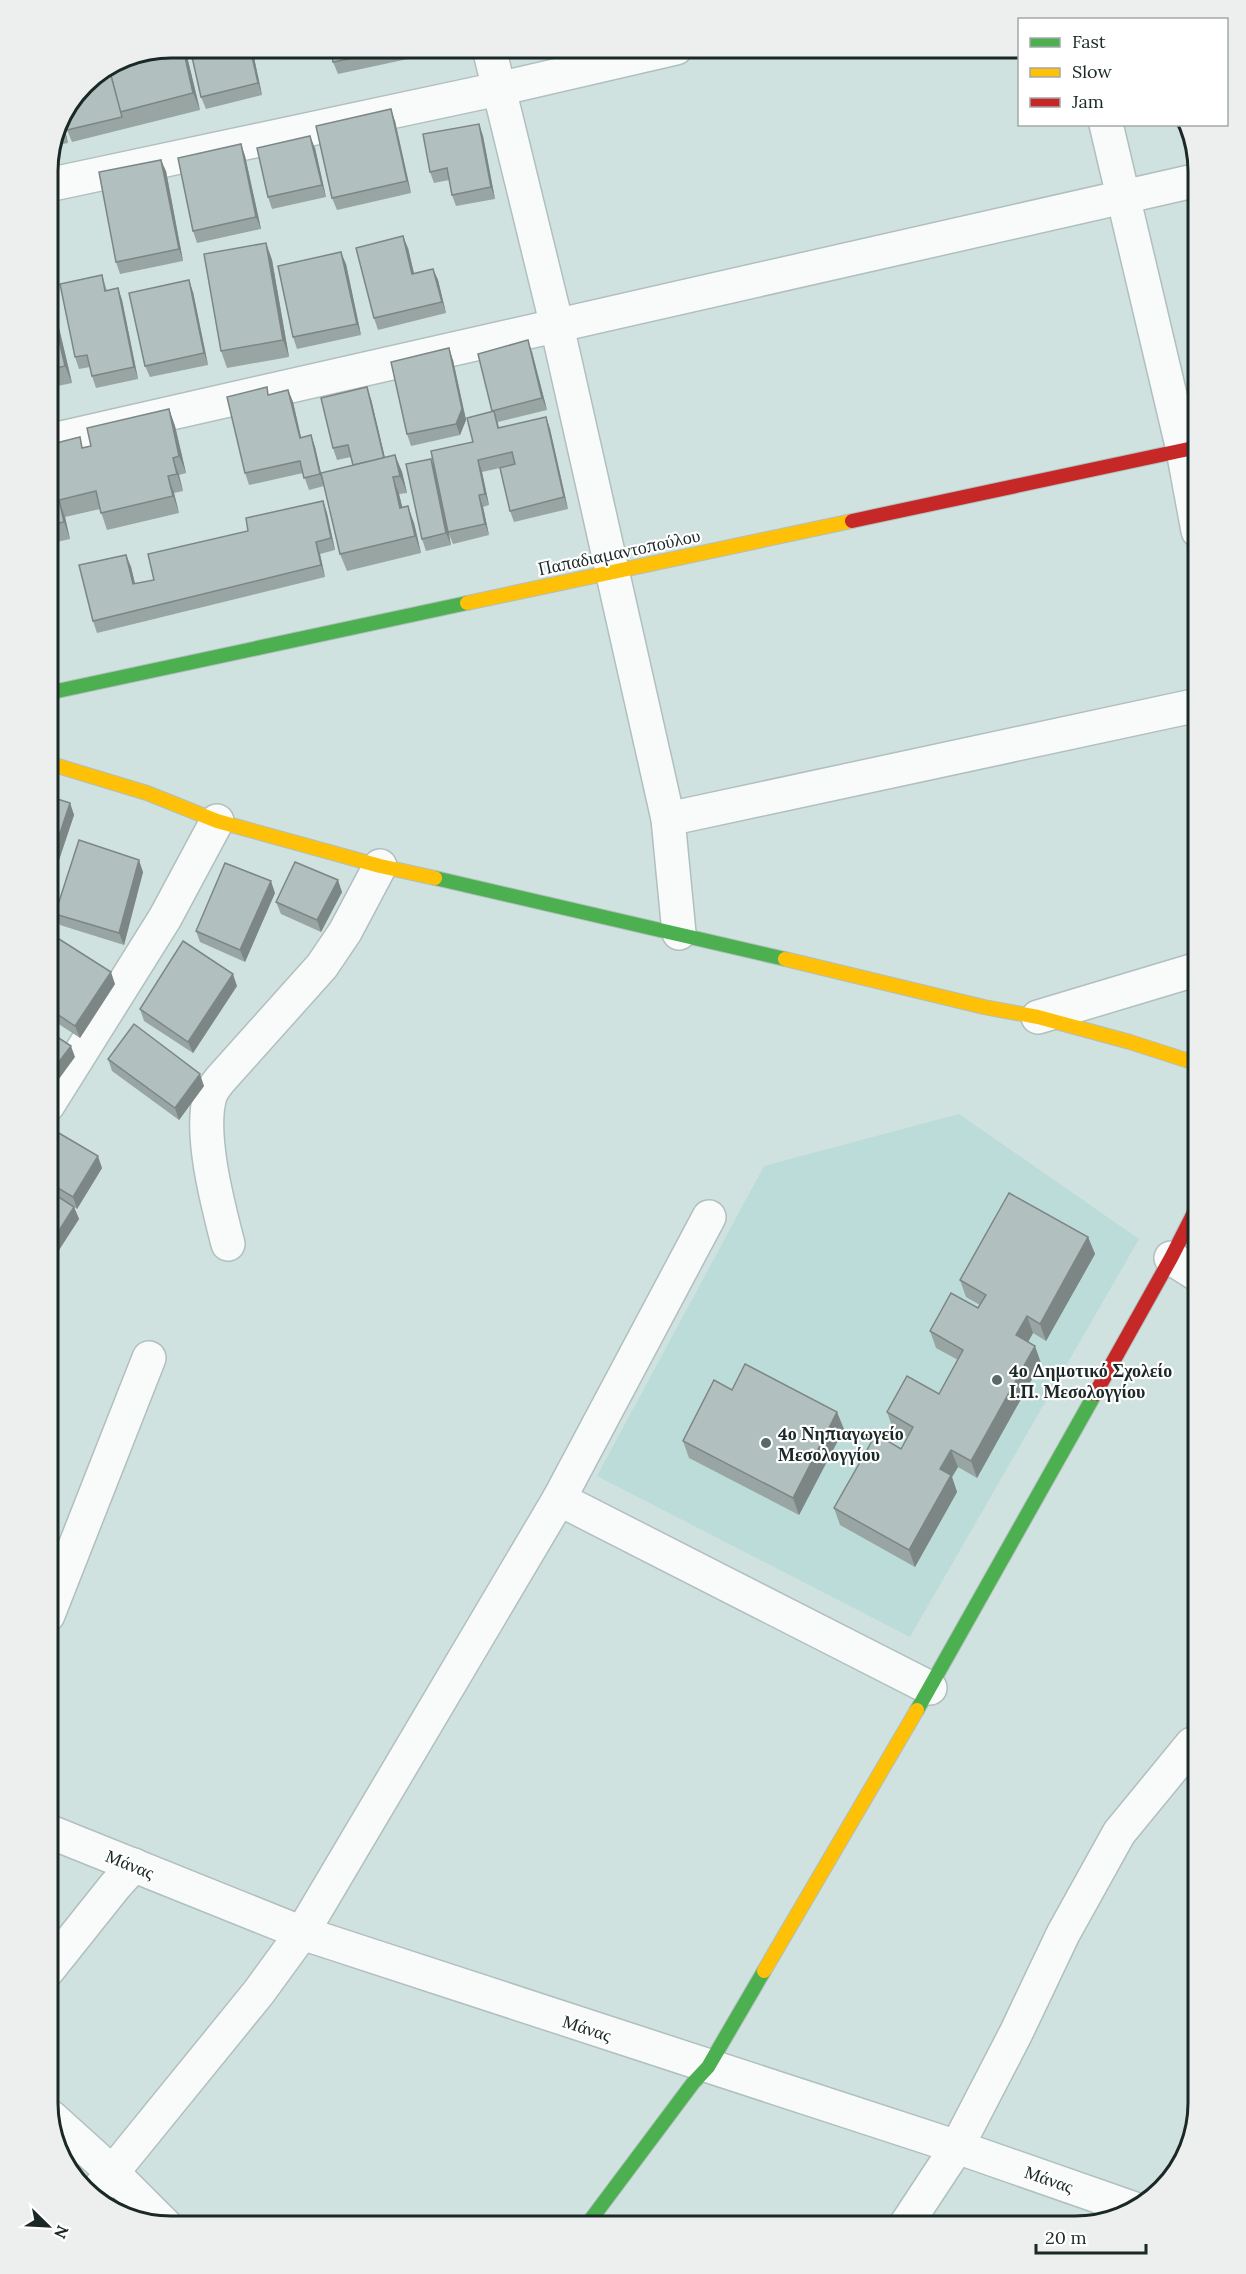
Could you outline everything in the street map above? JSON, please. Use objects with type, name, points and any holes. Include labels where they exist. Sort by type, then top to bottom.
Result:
[{"type":"street","points":[[491,59],[557,326],[668,819],[679,933]]},
{"type":"street","points":[[59,183],[628,59]]},
{"type":"street","points":[[1106,126],[1122,197],[1188,441]]},
{"type":"street","points":[[59,439],[1188,182]]},
{"type":"street","name":"Παπαδιαμαντοπούλου","points":[[59,691],[1188,448]]},
{"type":"street","points":[[668,819],[1188,707]]},
{"type":"street","points":[[59,766],[147,793],[217,821],[380,866],[679,933],[984,1007],[1038,1017],[1188,1061]]},
{"type":"street","points":[[59,1088],[165,918],[217,821]]},
{"type":"street","points":[[228,1244],[212,1178],[208,1129],[210,1096],[220,1080],[322,966],[345,932],[380,866]]},
{"type":"street","points":[[1038,1017],[1188,972]]},
{"type":"street","points":[[104,2184],[259,1992],[302,1934],[559,1499],[709,1217]]},
{"type":"street","points":[[594,2215],[693,2083],[708,2067],[930,1688],[1185,1267]]},
{"type":"street","points":[[58,1589],[149,1358]]},
{"type":"street","points":[[559,1499],[930,1688]]},
{"type":"street","points":[[912,2216],[957,2147],[1003,2059],[1063,1934],[1119,1833],[1188,1749]]},
{"type":"street","name":"Μάνας","points":[[58,1836],[302,1934],[957,2147],[1122,2205]]},
{"type":"street","points":[[58,1957],[134,1865]]},
{"type":"street","points":[[62,2131],[104,2184],[147,2213]]},
{"type":"shaded area","points":[[959,1114],[1139,1239],[910,1637],[597,1476],[764,1166]]},
{"type":"building","points":[[164,59],[185,59],[193,93],[120,112],[111,77],[135,64]]},
{"type":"building","points":[[192,59],[253,59],[258,83],[201,97]]},
{"type":"building","points":[[333,59],[348,59],[333,62]]},
{"type":"building","points":[[111,76],[122,117],[67,130],[82,103]]},
{"type":"building","points":[[391,109],[407,181],[332,198],[316,126]]},
{"type":"building","points":[[479,124],[491,187],[452,195],[447,168],[430,172],[423,134]]},
{"type":"building","points":[[310,136],[322,185],[268,197],[257,148]]},
{"type":"building","points":[[241,144],[256,217],[193,231],[178,158]]},
{"type":"building","points":[[161,160],[179,249],[116,262],[99,172]]},
{"type":"building","points":[[403,236],[412,274],[433,269],[442,302],[374,318],[356,248]]},
{"type":"building","points":[[266,243],[283,340],[221,351],[204,254]]},
{"type":"building","points":[[341,252],[357,324],[293,337],[278,266]]},
{"type":"building","points":[[102,275],[105,291],[118,288],[134,367],[92,376],[87,355],[75,357],[60,284]]},
{"type":"building","points":[[189,280],[204,353],[145,366],[129,293]]},
{"type":"building","points":[[59,340],[65,366],[59,367]]},
{"type":"building","points":[[528,340],[542,398],[492,411],[478,354]]},
{"type":"building","points":[[449,348],[462,409],[456,424],[407,434],[391,362]]},
{"type":"building","points":[[267,387],[268,395],[288,390],[300,438],[311,435],[320,474],[304,478],[300,461],[245,473],[227,397]]},
{"type":"building","points":[[367,387],[384,458],[353,465],[348,445],[333,448],[321,398]]},
{"type":"building","points":[[169,409],[179,456],[173,458],[177,474],[168,476],[173,496],[101,513],[96,491],[59,500],[64,522],[59,523],[59,442],[80,437],[82,448],[91,446],[87,428]]},
{"type":"building","points":[[494,411],[498,428],[546,417],[564,497],[510,511],[500,468],[515,464],[512,452],[478,460],[485,494],[479,495],[485,524],[448,532],[431,451],[473,442],[467,418]]},
{"type":"building","points":[[395,455],[400,476],[393,477],[400,508],[408,506],[415,536],[340,554],[321,473]]},
{"type":"building","points":[[431,459],[446,533],[422,539],[406,464]]},
{"type":"building","points":[[323,501],[331,538],[316,542],[321,565],[93,621],[79,565],[126,555],[133,584],[154,580],[148,554],[248,531],[246,518]]},
{"type":"building","points":[[59,799],[70,803],[59,837]]},
{"type":"building","points":[[79,840],[139,860],[119,933],[59,915],[59,903]]},
{"type":"building","points":[[295,862],[338,880],[317,920],[276,902]]},
{"type":"building","points":[[225,863],[271,881],[240,950],[196,931]]},
{"type":"building","points":[[59,939],[111,972],[75,1026],[59,1015]]},
{"type":"building","points":[[183,941],[233,974],[188,1042],[140,1009]]},
{"type":"building","points":[[134,1024],[200,1074],[175,1108],[108,1059]]},
{"type":"building","points":[[59,1038],[71,1046],[59,1062]]},
{"type":"building","points":[[59,1133],[98,1156],[73,1197],[58,1188]]},
{"type":"building","name":"4ο Δημοτικό Σχολείο Ι.Π. Μεσολογγίου","points":[[1009,1193],[1088,1237],[1040,1324],[1027,1316],[1016,1335],[1035,1346],[971,1461],[951,1450],[940,1469],[951,1475],[909,1550],[834,1508],[876,1434],[901,1449],[913,1427],[887,1412],[907,1376],[939,1394],[963,1350],[930,1331],[951,1293],[978,1308],[986,1295],[960,1280]]},
{"type":"building","points":[[58,1197],[74,1207],[58,1232]]},
{"type":"building","name":"4ο Νηπιαγωγείο Μεσολογγίου","points":[[745,1364],[837,1412],[793,1498],[683,1441],[714,1380],[732,1390]]},
{"type":"traffic: fast","points":[[59,691],[467,603]]},
{"type":"traffic: fast","points":[[435,878],[785,959]]},
{"type":"traffic: fast","points":[[917,1710],[1095,1394]]},
{"type":"traffic: fast","points":[[594,2215],[693,2083],[708,2067],[764,1971]]},
{"type":"traffic: slow","points":[[467,603],[852,521]]},
{"type":"traffic: slow","points":[[59,766],[147,793],[217,821],[380,866],[435,878]]},
{"type":"traffic: slow","points":[[785,959],[984,1007],[1038,1017],[1188,1061]]},
{"type":"traffic: slow","points":[[764,1971],[917,1710]]},
{"type":"traffic: jam","points":[[852,521],[1188,449]]},
{"type":"traffic: jam","points":[[1095,1394],[1188,1225]]},
{"type":"place","name":"4ο Δημοτικό Σχολείο Ι.Π. Μεσολογγίου","points":[[997,1380]]},
{"type":"place","name":"4ο Νηπιαγωγείο Μεσολογγίου","points":[[766,1443]]}]
